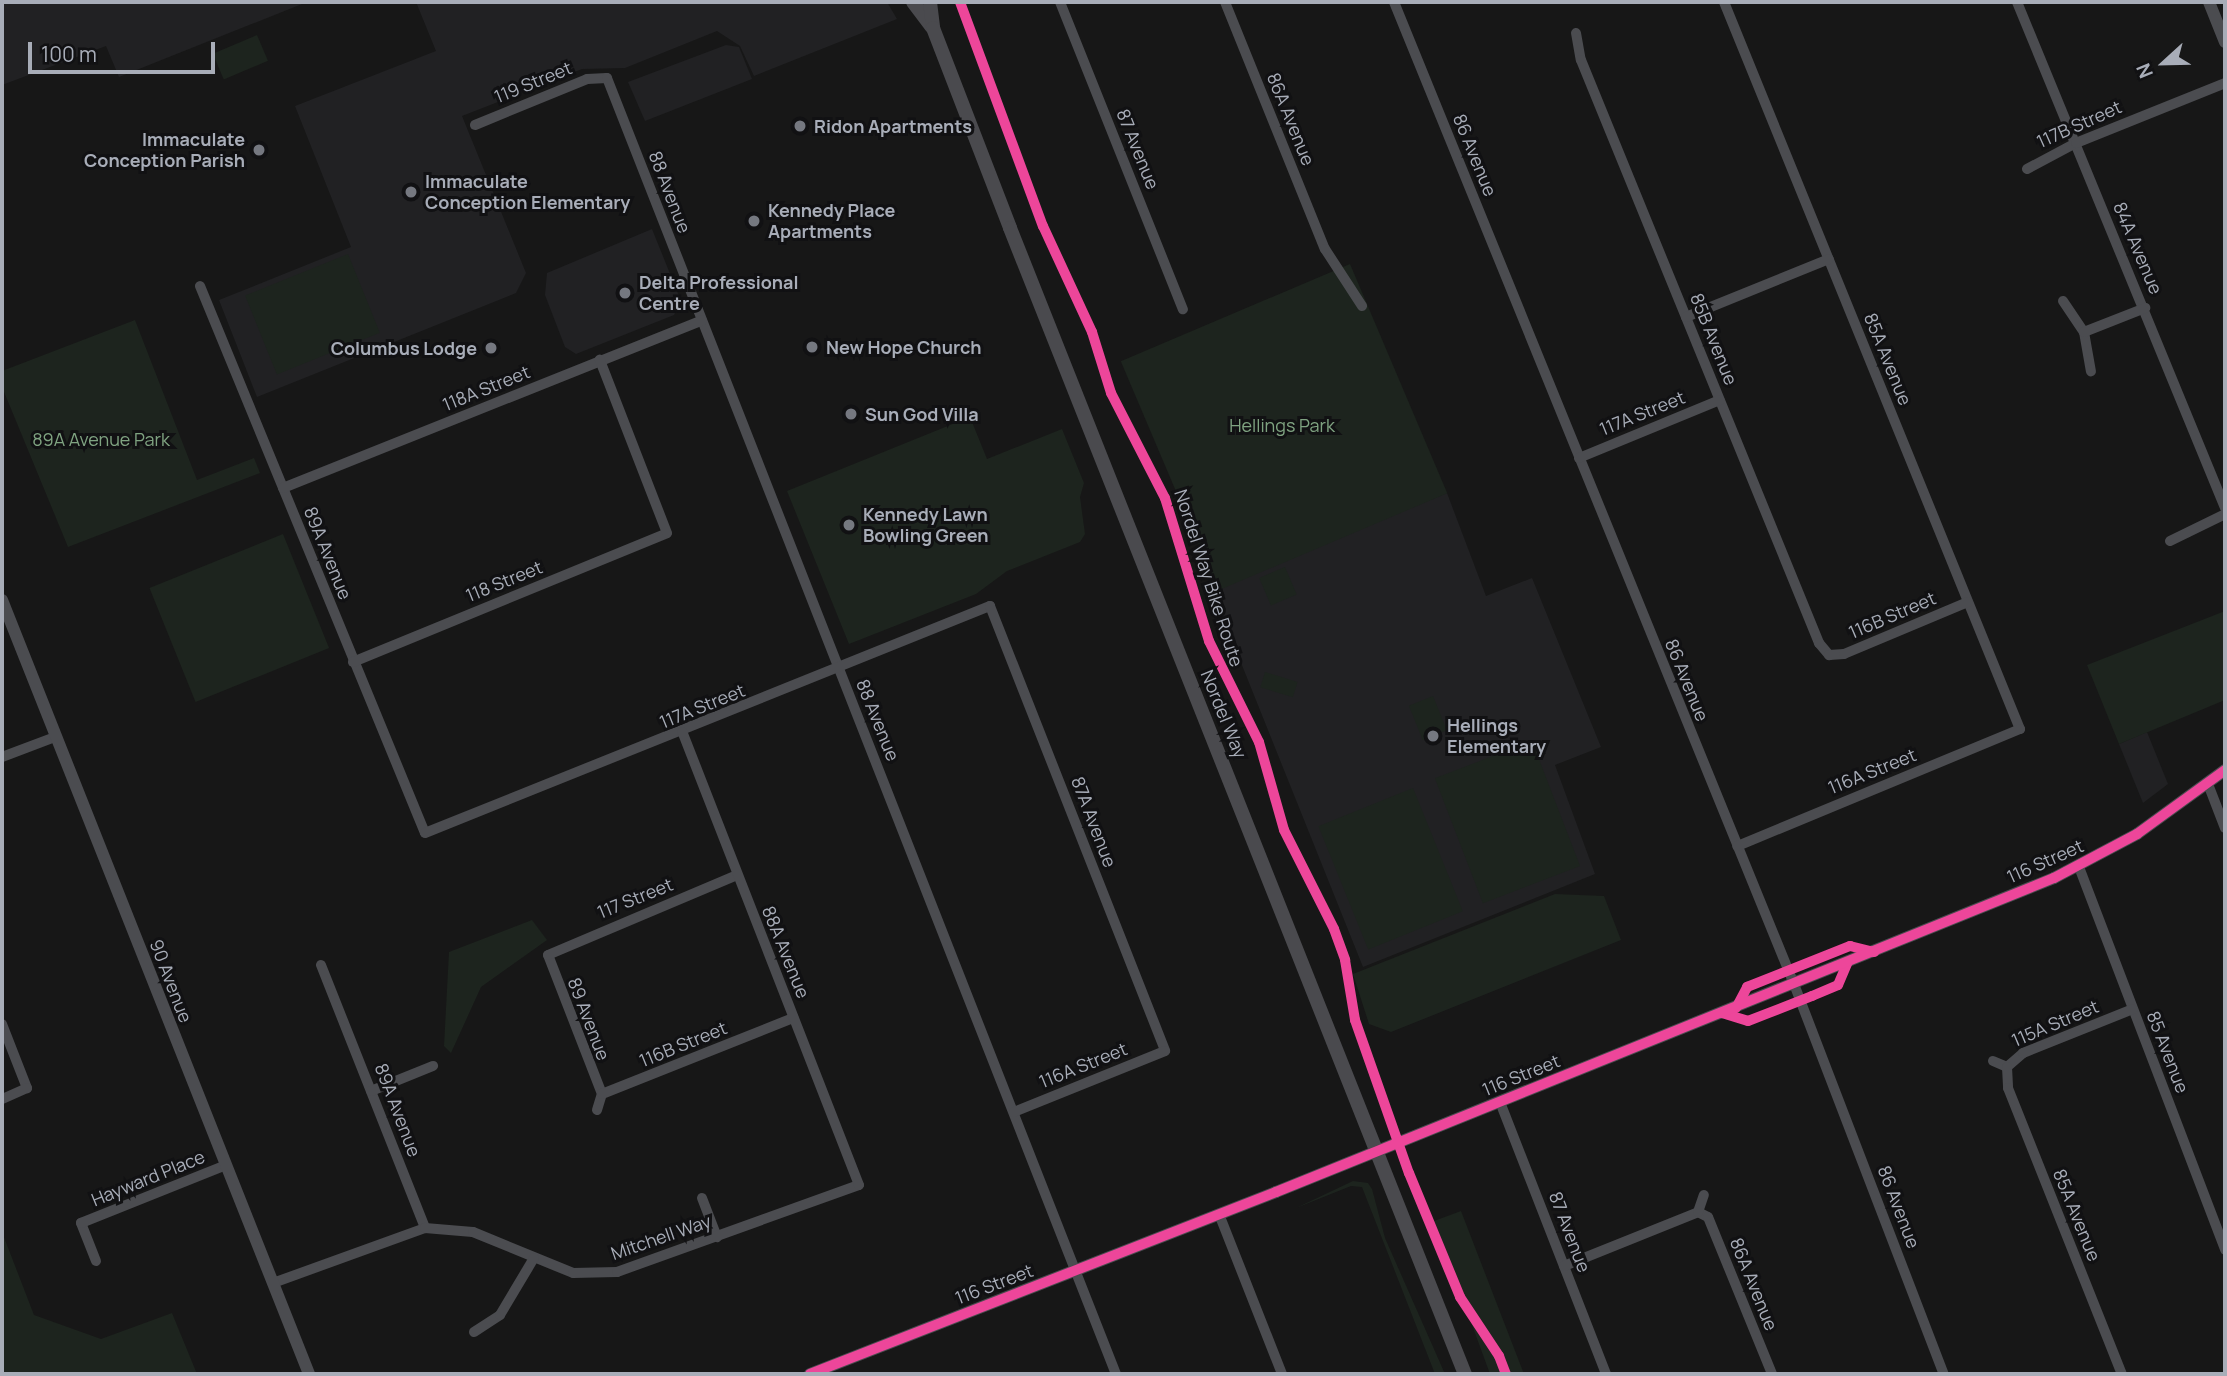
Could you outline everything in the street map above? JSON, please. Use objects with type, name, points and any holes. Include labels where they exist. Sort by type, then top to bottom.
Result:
[{"type":"main road","name":"Nordel Way","points":[[913,2],[933,28]]},
{"type":"main road","name":"Nordel Way","points":[[930,2],[933,28],[1465,1374]]},
{"type":"street","name":"87 Avenue","points":[[1060,2],[1183,309]]},
{"type":"street","name":"86A Avenue","points":[[1225,2],[1325,249],[1362,306]]},
{"type":"street","name":"86 Avenue","points":[[1394,2],[1794,984],[1942,1374]]},
{"type":"street","name":"85A Avenue","points":[[1724,2],[2020,729]]},
{"type":"street","name":"84A Avenue","points":[[2017,2],[2225,508]]},
{"type":"street","points":[[2209,2],[2220,15],[2225,42]]},
{"type":"street","name":"85B Avenue","points":[[1576,33],[1581,60],[1819,643],[1829,655]]},
{"type":"street","name":"119 Street","points":[[475,125],[587,79],[607,78]]},
{"type":"street","name":"88 Avenue","points":[[607,78],[1116,1374]]},
{"type":"street","name":"117B Street","points":[[2027,169],[2076,143],[2225,83]]},
{"type":"street","points":[[1686,317],[1829,259]]},
{"type":"street","name":"89A Avenue","points":[[200,286],[425,833]]},
{"type":"street","points":[[2063,301],[2084,332],[2091,371]]},
{"type":"street","points":[[2084,332],[2144,308]]},
{"type":"street","name":"118A Street","points":[[283,488],[702,320]]},
{"type":"street","name":"118 Street","points":[[354,662],[667,533],[600,360]]},
{"type":"street","name":"117A Street","points":[[1579,458],[1720,400]]},
{"type":"street","points":[[2171,541],[2225,514]]},
{"type":"street","name":"90 Avenue","points":[[2,600],[309,1374]]},
{"type":"street","name":"116B Street","points":[[1829,655],[1844,654],[1968,601]]},
{"type":"street","name":"117A Street","points":[[425,833],[839,670],[990,606]]},
{"type":"street","name":"87A Avenue","points":[[990,606],[1165,1051]]},
{"type":"street","name":"116A Street","points":[[1737,846],[2020,729]]},
{"type":"street","name":"88A Avenue","points":[[681,732],[859,1185]]},
{"type":"street","points":[[2,757],[55,737]]},
{"type":"street","name":"116 Street","points":[[810,1374],[1378,1152],[2079,867],[2137,834],[2225,771]]},
{"type":"street","points":[[2208,784],[2225,828]]},
{"type":"street","name":"85 Avenue","points":[[2079,867],[2225,1250]]},
{"type":"street","name":"117 Street","points":[[548,955],[737,875]]},
{"type":"street","name":"89 Avenue","points":[[548,955],[602,1094]]},
{"type":"street","name":"89A Avenue","points":[[321,965],[425,1228]]},
{"type":"street","name":"115A Street","points":[[1993,1061],[2007,1067],[2023,1053],[2133,1009]]},
{"type":"street","name":"116B Street","points":[[602,1094],[793,1018]]},
{"type":"street","points":[[2,1024],[27,1088],[2,1098]]},
{"type":"street","name":"116A Street","points":[[1014,1112],[1165,1051]]},
{"type":"street","points":[[371,1091],[433,1066]]},
{"type":"street","name":"85A Avenue","points":[[2007,1067],[2008,1088],[2122,1374]]},
{"type":"street","points":[[597,1110],[602,1094]]},
{"type":"street","name":"87 Avenue","points":[[1500,1102],[1606,1374]]},
{"type":"street","name":"Hayward Place","points":[[96,1261],[81,1223],[226,1165]]},
{"type":"street","name":"Mitchell Way","points":[[273,1283],[425,1228],[473,1232],[573,1273],[604,1274],[717,1237],[859,1185]]},
{"type":"street","points":[[1564,1266],[1698,1212],[1704,1195]]},
{"type":"street","points":[[702,1198],[717,1237]]},
{"type":"street","name":"86A Avenue","points":[[1698,1212],[1708,1217],[1772,1374]]},
{"type":"street","points":[[1219,1214],[1282,1374]]},
{"type":"street","points":[[474,1332],[500,1315],[534,1258]]},
{"type":"shaded area","points":[[2,2],[307,2],[119,77],[106,46],[2,85]]},
{"type":"shaded area","name":"Immaculate Conception Elementary","points":[[416,2],[887,2],[897,19],[754,76],[740,46],[717,31],[625,68],[582,69],[462,116],[526,273],[516,293],[257,397],[219,300],[351,247],[295,106],[436,51]]},
{"type":"shaded area","points":[[726,45],[739,47],[752,79],[645,121],[628,82]]},
{"type":"shaded area","points":[[652,229],[681,301],[674,315],[576,354],[565,347],[545,295],[547,273]]},
{"type":"shaded area","name":"Hellings Elementary","points":[[1447,493],[1486,596],[1532,578],[1601,747],[1555,765],[1595,874],[1363,967],[1211,588]]},
{"type":"shaded area","points":[[2147,732],[2168,784],[2143,803],[2119,744]]},
{"type":"green space","points":[[257,35],[268,61],[224,80],[213,54]]},
{"type":"green space","points":[[348,254],[380,333],[277,374],[245,296]]},
{"type":"green space","name":"Hellings Park","points":[[1350,264],[1447,493],[1218,590],[1121,361]]},
{"type":"green space","name":"89A Avenue Park","points":[[135,320],[197,480],[254,458],[260,473],[68,547],[2,387],[2,371]]},
{"type":"green space","points":[[970,417],[987,459],[1062,429],[1084,483],[1080,497],[1085,534],[1080,542],[1007,571],[976,594],[849,644],[787,491]]},
{"type":"green space","points":[[283,534],[329,648],[196,702],[149,588]]},
{"type":"green space","points":[[1285,567],[1297,595],[1271,606],[1259,578]]},
{"type":"green space","points":[[2225,611],[2225,700],[2119,744],[2087,665]]},
{"type":"green space","points":[[1265,672],[1298,682],[1293,697],[1260,687]]},
{"type":"green space","points":[[1433,696],[1447,730],[1423,740],[1409,706]]},
{"type":"green space","points":[[1532,741],[1580,866],[1483,903],[1435,778]]},
{"type":"green space","points":[[1413,788],[1463,911],[1368,950],[1318,826]]},
{"type":"green space","points":[[1555,894],[1604,896],[1621,940],[1391,1032],[1369,1024],[1353,974]]},
{"type":"green space","points":[[532,920],[547,940],[481,987],[451,1053],[444,1046],[449,952]]},
{"type":"green space","points":[[1353,1181],[1368,1183],[1372,1189],[1385,1238],[1445,1374],[1435,1374],[1362,1187],[1351,1186],[1296,1208]]},
{"type":"green space","points":[[1461,1211],[1524,1374],[1490,1374],[1434,1221]]},
{"type":"green space","points":[[2,1232],[34,1315],[101,1339],[172,1313],[197,1374],[2,1374]]},
{"type":"cycle path","name":"Nordel Way Bike Route","points":[[960,2],[1043,226],[1092,332],[1111,393],[1165,498],[1209,641],[1259,742],[1284,830],[1334,929],[1345,960],[1355,1020],[1409,1173],[1460,1297],[1499,1356],[1506,1374]]},
{"type":"cycle path","points":[[810,1374],[1276,1192],[2054,878],[2137,834],[2225,770]]},
{"type":"cycle path","points":[[1736,1008],[1747,987],[1850,946],[1874,952]]},
{"type":"cycle path","points":[[1722,1013],[1748,1021],[1812,996],[1838,985],[1848,962]]},
{"type":"place","name":"Ridon Apartments","points":[[800,126]]},
{"type":"place","name":"Immaculate Conception Parish","points":[[259,150]]},
{"type":"place","name":"Immaculate Conception Elementary","points":[[411,192]]},
{"type":"place","name":"Kennedy Place Apartments","points":[[754,221]]},
{"type":"place","name":"Delta Professional Centre","points":[[625,293]]},
{"type":"place","name":"New Hope Church","points":[[812,347]]},
{"type":"place","name":"Columbus Lodge","points":[[491,348]]},
{"type":"place","name":"Sun God Villa","points":[[851,414]]},
{"type":"place","name":"Kennedy Lawn Bowling Green","points":[[849,525]]},
{"type":"place","name":"Hellings Elementary","points":[[1433,736]]}]
